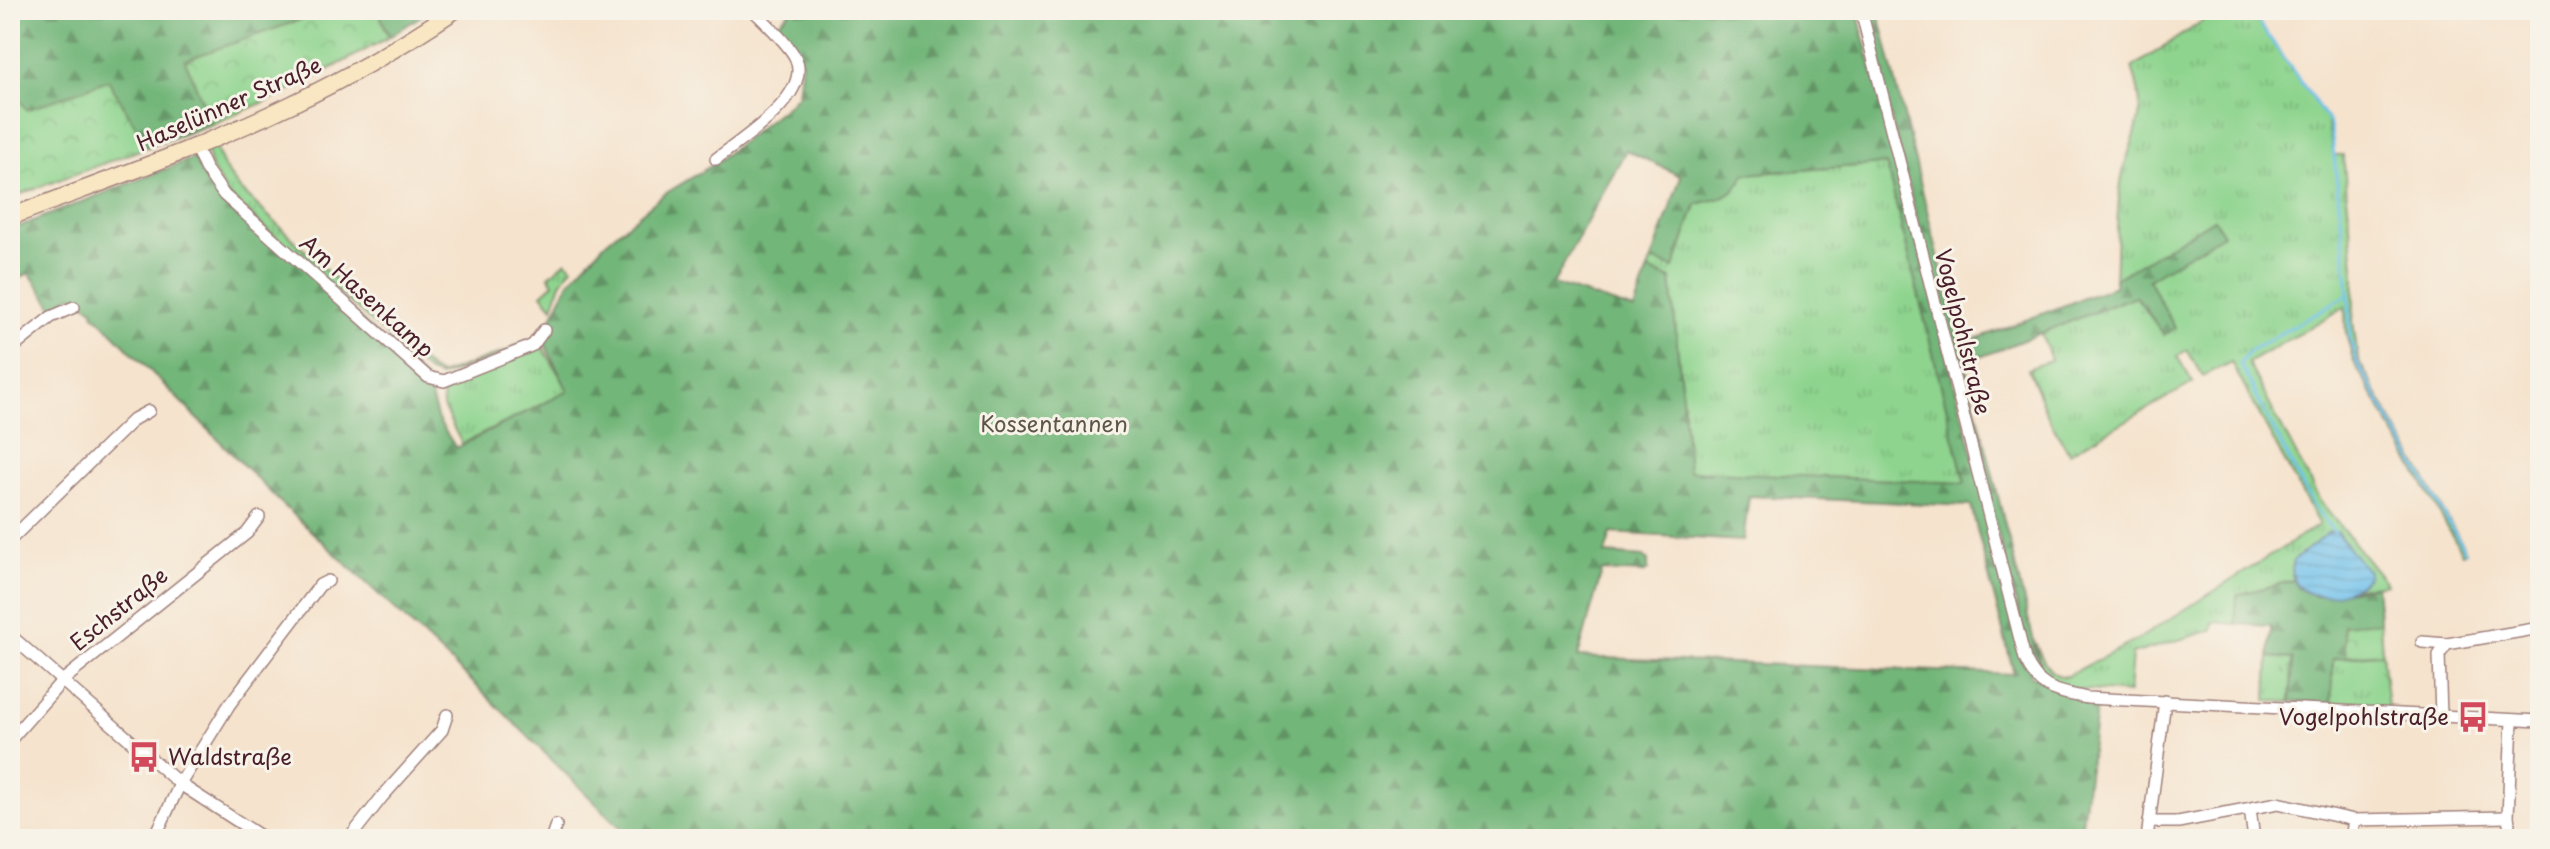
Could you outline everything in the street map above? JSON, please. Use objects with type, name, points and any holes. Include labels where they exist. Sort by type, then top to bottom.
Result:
[{"type":"street","name":"Haselünner Straße","points":[[10,217],[195,146],[291,104],[359,70],[455,10]]},
{"type":"street","points":[[716,159],[785,103],[797,70],[795,57],[753,10]]},
{"type":"street","name":"Vogelpohlstraße","points":[[1861,10],[2025,659],[2032,674],[2056,692],[2087,698],[2540,721]]},
{"type":"street","name":"Am Hasenkamp","points":[[195,146],[205,168],[224,195],[428,377],[444,381],[524,349],[533,345],[544,330]]},
{"type":"street","points":[[10,350],[51,317],[74,307]]},
{"type":"street","points":[[10,540],[134,419],[149,411]]},
{"type":"street","name":"Eschstraße","points":[[10,740],[62,681],[247,533],[259,517]]},
{"type":"street","points":[[154,839],[180,784],[229,705],[320,585],[328,581]]},
{"type":"street","points":[[2422,642],[2447,644],[2540,628]]},
{"type":"street","points":[[10,635],[180,784],[265,839]]},
{"type":"street","points":[[2441,716],[2439,655],[2447,644]]},
{"type":"street","points":[[2147,839],[2165,701]]},
{"type":"street","points":[[349,839],[442,730],[447,715]]},
{"type":"street","points":[[2512,720],[2508,817],[2512,839]]},
{"type":"street","points":[[2149,822],[2178,822],[2278,803],[2354,820],[2508,817]]},
{"type":"street","points":[[2250,809],[2254,839]]},
{"type":"street","points":[[2351,839],[2354,820]]},
{"type":"street","points":[[551,839],[556,825]]},
{"type":"green space","points":[[10,10],[329,10],[185,60],[212,124],[148,147],[108,80],[27,111],[10,86]]},
{"type":"green space","points":[[329,10],[378,10],[389,37],[288,92],[212,124],[185,60]]},
{"type":"green space","points":[[378,10],[430,10],[389,37]]},
{"type":"green space","name":"Kossentannen","points":[[792,10],[1857,10],[2031,676],[2097,703],[2080,839],[632,839],[482,691],[279,501],[93,313],[94,310],[72,295],[54,308],[29,273],[10,283],[10,230],[194,158],[201,171],[426,380],[438,420],[456,448],[568,391],[542,338],[569,282],[606,242],[663,195],[714,164],[798,94],[802,60],[777,24]],"holes":[[[1626,150],[1681,176],[1652,260],[1674,268],[1696,204],[1731,192],[1745,174],[1886,164],[1965,483],[1689,471],[1671,279],[1648,270],[1634,310],[1553,284]],[[1749,496],[1971,506],[2014,674],[1578,657],[1602,571],[1643,573],[1648,570],[1648,561],[1644,557],[1605,554],[1611,533],[1743,541]]]},
{"type":"green space","points":[[1863,10],[1878,10],[1960,345],[2115,286],[2115,279],[2214,219],[2223,234],[2148,279],[2175,328],[2164,335],[2135,296],[1965,363],[2044,682],[2034,673]]},
{"type":"green space","points":[[2219,10],[2250,10],[2327,119],[2334,155],[2343,155],[2355,276],[2353,322],[2358,360],[2466,551],[2462,553],[2353,360],[2346,333],[2345,307],[2248,363],[2321,503],[2387,584],[2355,588],[2368,576],[2337,532],[2329,532],[2292,575],[2294,580],[2238,595],[2235,624],[2213,622],[2212,630],[2132,654],[2129,693],[2062,688],[2044,682],[2035,642],[2050,670],[2067,676],[2135,641],[2319,525],[2231,362],[2203,376],[2187,350],[2177,356],[2193,383],[2069,453],[2048,417],[2028,369],[2051,360],[2041,333],[2135,296],[2164,334],[2148,280],[2213,220],[2115,279],[2120,190],[2139,119],[2138,88],[2132,68]]},
{"type":"green space","points":[[108,80],[148,147],[10,198],[10,86],[27,110]]},
{"type":"green space","points":[[215,146],[225,169],[240,189],[430,369],[440,375],[507,351],[518,344],[522,348],[440,377],[429,373],[226,193],[210,165],[206,149]]},
{"type":"green space","points":[[1886,164],[1966,484],[1689,472],[1671,279],[1648,270],[1652,260],[1674,268],[1696,204],[1721,198],[1744,174]]},
{"type":"green space","points":[[566,261],[572,267],[561,283],[553,307],[542,294],[554,283],[549,276]]},
{"type":"green space","points":[[540,343],[569,391],[462,444],[443,407],[442,390]]},
{"type":"green space","points":[[2294,580],[2298,588],[2316,596],[2376,586],[2382,653],[2333,659],[2331,704],[2290,702],[2293,659],[2269,657],[2271,626],[2235,624],[2237,595]]},
{"type":"green space","points":[[2380,622],[2382,653],[2346,656],[2343,625]]},
{"type":"green space","points":[[2382,653],[2388,707],[2331,704],[2333,659]]},
{"type":"green space","points":[[2269,657],[2293,658],[2290,702],[2267,701]]},
{"type":"water","points":[[2329,532],[2336,532],[2368,576],[2352,589],[2341,593],[2309,593],[2294,580],[2292,564]]},
{"type":"waterway","points":[[2250,10],[2331,128],[2349,294],[2248,352],[2240,364],[2313,506],[2334,532]]},
{"type":"waterway","points":[[2349,294],[2350,339],[2356,361],[2465,551]]},
{"type":"place","name":"Vogelpohlstraße","points":[[2473,717]]},
{"type":"place","name":"Waldstraße","points":[[144,757]]}]
